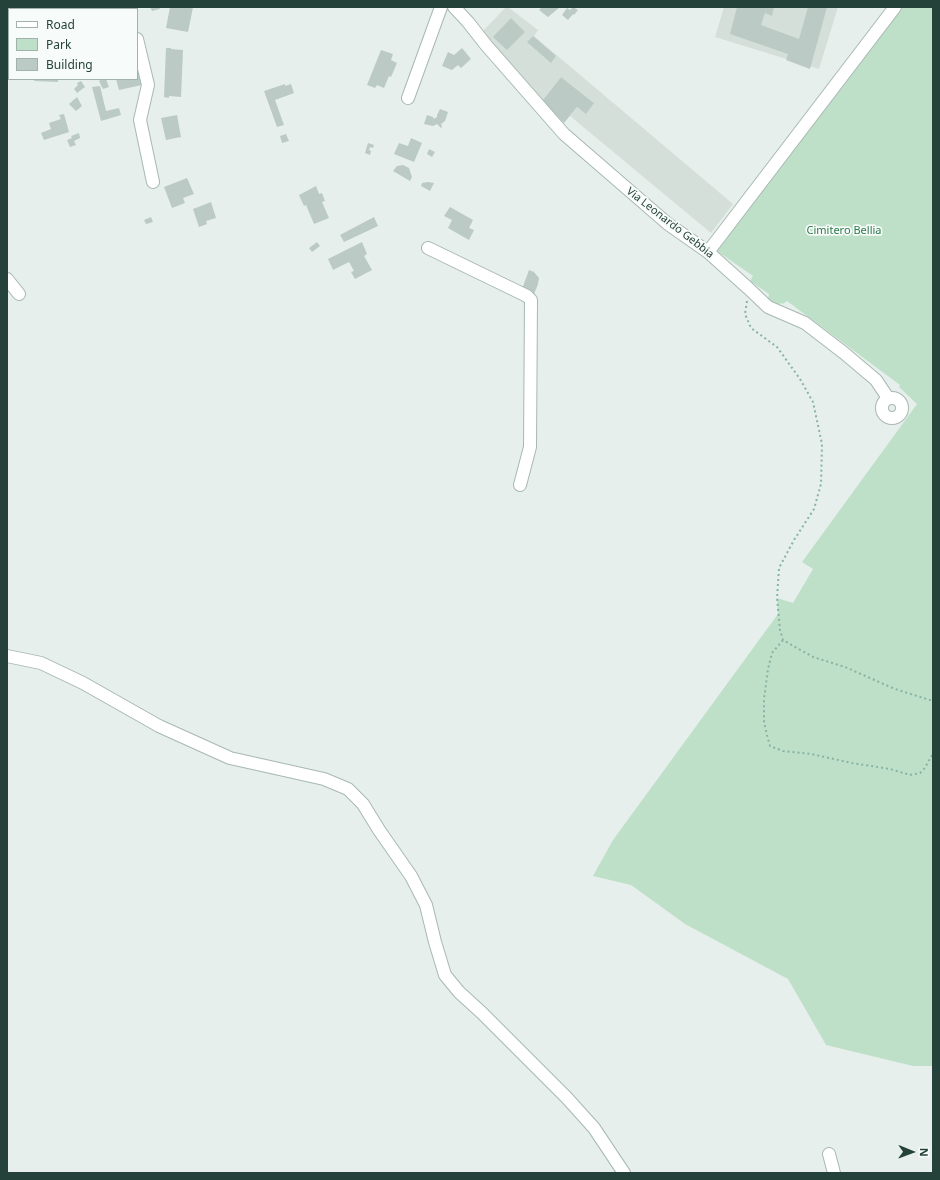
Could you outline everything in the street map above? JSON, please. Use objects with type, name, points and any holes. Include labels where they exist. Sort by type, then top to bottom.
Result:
[{"type":"street","points":[[7,8],[13,7]]},
{"type":"street","points":[[408,98],[441,7]]},
{"type":"street","name":"Via Leonardo Gebbia","points":[[454,7],[564,134],[668,224],[708,252],[768,307],[805,323],[844,353],[876,380],[888,398]]},
{"type":"street","points":[[708,252],[895,7]]},
{"type":"street","points":[[138,44],[148,84],[140,120],[153,182]]},
{"type":"street","points":[[428,248],[527,296],[531,300],[530,447],[520,485]]},
{"type":"street","points":[[7,279],[19,294]]},
{"type":"street","points":[[7,656],[41,663],[83,683],[159,726],[230,758],[324,779],[348,789],[364,804],[379,830],[411,876],[423,899],[426,905],[445,975],[459,992],[567,1098],[594,1128],[624,1173]]},
{"type":"street","points":[[829,1154],[834,1173]]},
{"type":"path","points":[[748,288],[745,314],[751,328],[777,347],[800,379],[812,402],[822,444],[821,484],[814,509],[794,540],[779,568],[777,598],[780,630],[783,640],[813,657],[845,667],[895,689],[933,701]]},
{"type":"path","points":[[783,640],[772,653],[764,699],[764,722],[770,746],[783,751],[811,754],[852,763],[890,768],[910,775],[920,773],[925,768],[933,753]]},
{"type":"shaded area","points":[[506,7],[538,30],[534,36],[733,204],[711,233],[570,116],[577,107],[586,114],[593,102],[561,77],[541,102],[482,32]]},
{"type":"shaded area","points":[[724,7],[838,7],[819,69],[715,37]]},
{"type":"green space","name":"Cimitero Bellia","points":[[902,7],[933,7],[933,1066],[913,1066],[826,1045],[788,979],[685,924],[631,885],[593,876],[613,840],[778,614],[777,598],[793,603],[813,569],[802,562],[917,404],[899,387],[900,385],[787,301],[775,307],[768,299],[769,294],[750,281],[753,276],[717,251]]},
{"type":"building","points":[[59,7],[89,7],[89,8]]},
{"type":"building","points":[[117,7],[118,8],[98,8]]},
{"type":"building","points":[[150,7],[159,7],[160,9],[152,11]]},
{"type":"building","points":[[170,7],[193,7],[188,32],[166,28]]},
{"type":"building","points":[[542,7],[560,7],[548,17],[539,10]]},
{"type":"building","points":[[573,7],[578,10],[568,20],[562,15],[567,8],[570,10]]},
{"type":"building","points":[[737,7],[774,7],[772,16],[765,13],[761,25],[799,39],[808,7],[827,7],[810,69],[786,60],[788,54],[730,34]]},
{"type":"building","points":[[511,18],[525,32],[507,50],[493,37]]},
{"type":"building","points":[[533,36],[556,56],[551,63],[527,42]]},
{"type":"building","points":[[166,48],[183,50],[181,97],[164,97]]},
{"type":"building","points":[[462,48],[471,59],[461,68],[458,65],[452,70],[442,66],[448,52],[454,55]]},
{"type":"building","points":[[381,50],[393,54],[391,60],[397,63],[384,88],[377,85],[375,88],[367,85]]},
{"type":"building","points":[[138,71],[142,85],[119,90],[116,80],[138,80]]},
{"type":"building","points":[[561,77],[594,103],[586,114],[577,107],[564,123],[542,101]]},
{"type":"building","points":[[58,80],[58,82],[34,81]]},
{"type":"building","points":[[106,80],[109,87],[103,89],[99,81]]},
{"type":"building","points":[[81,81],[85,87],[77,93],[74,89],[78,85],[77,83]]},
{"type":"building","points":[[285,84],[285,86],[291,84],[294,93],[275,100],[284,125],[277,127],[264,91]]},
{"type":"building","points":[[100,86],[106,111],[119,108],[121,115],[101,121],[92,87]]},
{"type":"building","points":[[77,97],[82,106],[76,111],[69,104]]},
{"type":"building","points":[[440,109],[448,112],[445,121],[441,124],[441,128],[437,124],[433,126],[424,124],[427,115],[433,117],[434,119],[437,117]]},
{"type":"building","points":[[64,114],[69,132],[44,140],[41,133],[51,129],[49,123],[61,119],[59,115]]},
{"type":"building","points":[[177,115],[181,137],[166,140],[161,118]]},
{"type":"building","points":[[79,133],[80,138],[74,141],[76,145],[70,147],[67,140],[72,138],[71,136]]},
{"type":"building","points":[[286,134],[289,141],[282,143],[280,136]]},
{"type":"building","points":[[411,138],[422,143],[414,162],[394,154],[399,143],[408,146]]},
{"type":"building","points":[[368,143],[374,145],[373,148],[370,147],[370,155],[365,153]]},
{"type":"building","points":[[429,149],[435,152],[432,157],[427,154]]},
{"type":"building","points":[[403,165],[409,168],[412,177],[410,181],[393,171],[397,166]]},
{"type":"building","points":[[187,178],[194,194],[183,198],[185,203],[172,208],[164,187]]},
{"type":"building","points":[[422,183],[434,183],[430,191],[421,186]]},
{"type":"building","points":[[316,186],[319,194],[322,193],[325,201],[322,202],[329,218],[314,224],[306,205],[304,206],[299,195]]},
{"type":"building","points":[[211,202],[216,218],[206,221],[207,224],[199,227],[193,209]]},
{"type":"building","points":[[450,207],[473,220],[469,228],[474,230],[469,240],[448,228],[452,220],[444,216]]},
{"type":"building","points":[[151,217],[153,222],[146,224],[144,220]]},
{"type":"building","points":[[374,217],[378,226],[344,242],[340,235]]},
{"type":"building","points":[[317,242],[320,246],[312,252],[309,248]]},
{"type":"building","points":[[362,242],[367,254],[364,256],[372,270],[355,279],[351,272],[354,271],[349,262],[333,270],[328,259]]},
{"type":"building","points":[[529,270],[534,272],[539,278],[534,294],[522,289]]}]
